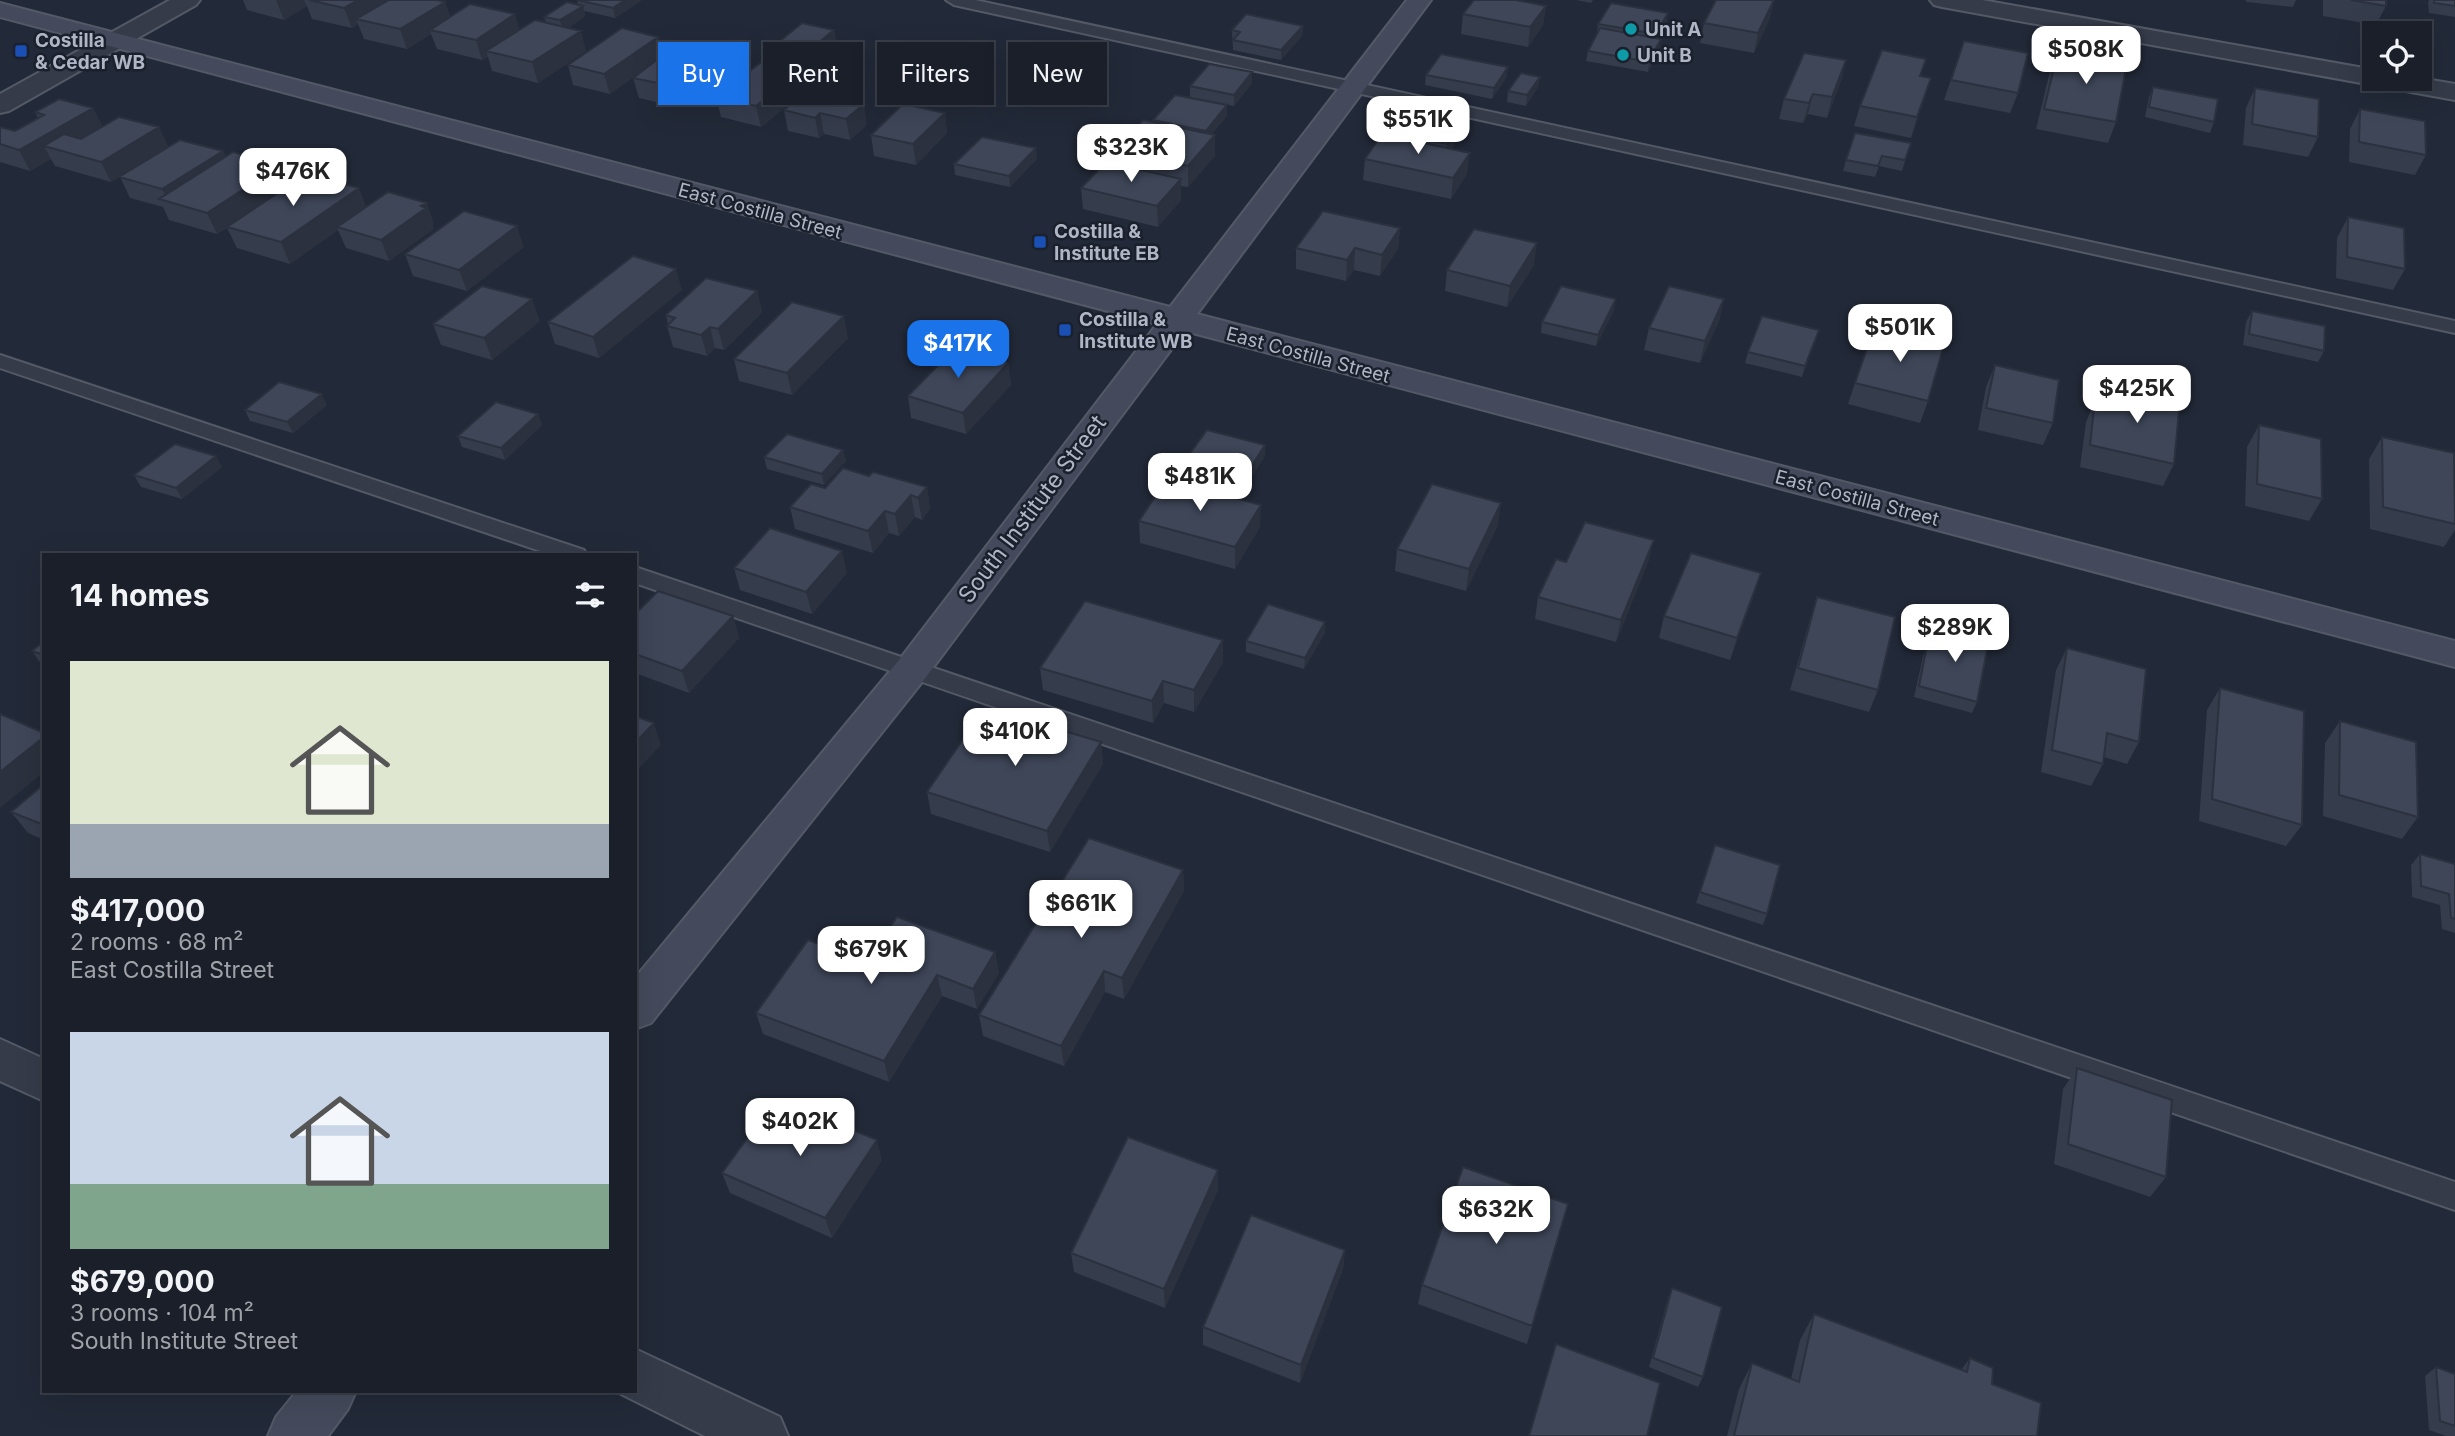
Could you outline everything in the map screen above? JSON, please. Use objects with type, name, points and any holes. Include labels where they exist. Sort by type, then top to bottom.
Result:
[{"type":"street","points":[[0,105],[188,0]]},
{"type":"street","name":"South Institute Street","points":[[637,1008],[913,668],[1419,0]]},
{"type":"street","points":[[1942,0],[2362,75]]},
{"type":"street","name":"East Costilla Street","points":[[0,10],[2455,654]]},
{"type":"street","points":[[2432,88],[2455,92]]},
{"type":"street","points":[[0,1059],[42,1080]]},
{"type":"street","points":[[637,1375],[761,1436]]},
{"type":"street","points":[[295,1436],[328,1393]]},
{"type":"lane","points":[[954,0],[1354,85],[1572,127],[2455,327]]},
{"type":"lane","points":[[0,361],[570,553]]},
{"type":"lane","points":[[637,576],[2455,1196]]},
{"type":"building","points":[[309,0],[358,0],[344,8]]},
{"type":"building","points":[[389,0],[445,2],[400,29],[356,19]]},
{"type":"building","points":[[577,0],[625,0],[613,8]]},
{"type":"building","points":[[1474,0],[1516,0],[1546,6],[1530,27],[1463,14]]},
{"type":"building","points":[[1716,0],[1774,0],[1758,33],[1704,23]]},
{"type":"building","points":[[2351,0],[2386,0],[2386,6]]},
{"type":"building","points":[[2434,0],[2455,0],[2455,6],[2434,3]]},
{"type":"building","points":[[567,2],[583,6],[560,20],[544,17]]},
{"type":"building","points":[[1611,3],[1668,13],[1656,34],[1598,24]]},
{"type":"building","points":[[470,4],[515,14],[476,40],[430,30]]},
{"type":"building","points":[[1246,14],[1303,26],[1281,50],[1233,40],[1240,32],[1232,30]]},
{"type":"building","points":[[535,20],[581,31],[532,62],[486,51]]},
{"type":"building","points":[[802,23],[834,30],[819,42],[780,41]]},
{"type":"building","points":[[622,28],[658,37],[604,74],[568,65]]},
{"type":"building","points":[[1600,28],[1661,39],[1649,62],[1588,51]]},
{"type":"building","points":[[1964,41],[2028,53],[2018,93],[1951,80]]},
{"type":"building","points":[[1882,50],[1926,59],[1920,76],[1931,78],[1917,117],[1860,106]]},
{"type":"building","points":[[2058,51],[2127,63],[2116,122],[2044,109]]},
{"type":"building","points":[[1804,53],[1846,60],[1832,97],[1813,94],[1809,103],[1784,99]]},
{"type":"building","points":[[1441,54],[1508,67],[1494,88],[1426,75]]},
{"type":"building","points":[[658,59],[658,83],[633,78]]},
{"type":"building","points":[[763,61],[763,100],[756,106],[749,104],[749,72]]},
{"type":"building","points":[[1209,64],[1252,72],[1234,95],[1190,86]]},
{"type":"building","points":[[1521,73],[1540,77],[1527,95],[1508,91]]},
{"type":"building","points":[[2153,87],[2218,99],[2214,122],[2149,107]]},
{"type":"building","points":[[2255,88],[2319,99],[2318,137],[2252,124]]},
{"type":"building","points":[[1175,95],[1227,105],[1206,131],[1153,120]]},
{"type":"building","points":[[59,99],[93,108],[19,150],[0,144],[0,127],[15,131],[44,115],[35,112]]},
{"type":"building","points":[[790,105],[863,105],[846,119],[820,113],[815,118],[784,110]]},
{"type":"building","points":[[902,105],[945,113],[913,144],[871,135]]},
{"type":"building","points":[[2360,109],[2425,121],[2426,155],[2359,142]]},
{"type":"building","points":[[1400,116],[1458,129],[1447,144],[1388,131]]},
{"type":"building","points":[[119,117],[159,127],[101,162],[44,146],[64,134],[81,139]]},
{"type":"building","points":[[1143,120],[1215,135],[1188,166],[1115,150]]},
{"type":"building","points":[[1855,133],[1911,143],[1905,160],[1882,156],[1878,166],[1846,160]]},
{"type":"building","points":[[1382,134],[1470,153],[1453,178],[1365,159]]},
{"type":"building","points":[[982,137],[1036,148],[1009,176],[954,164]]},
{"type":"building","points":[[180,140],[223,151],[162,189],[119,177]]},
{"type":"building","points":[[233,152],[281,165],[207,213],[159,199]]},
{"type":"building","points":[[1106,162],[1181,179],[1157,206],[1081,188]]},
{"type":"building","points":[[306,174],[359,188],[281,242],[227,227]]},
{"type":"building","points":[[388,192],[427,203],[421,206],[426,208],[381,240],[337,227]]},
{"type":"building","points":[[464,211],[517,226],[459,270],[405,254]]},
{"type":"building","points":[[1323,211],[1400,228],[1382,255],[1355,248],[1347,260],[1296,248]]},
{"type":"building","points":[[2348,217],[2404,228],[2405,269],[2347,257]]},
{"type":"building","points":[[1474,229],[1537,243],[1510,286],[1447,270]]},
{"type":"building","points":[[633,256],[676,269],[593,337],[548,322]]},
{"type":"building","points":[[706,278],[757,291],[718,329],[710,327],[701,335],[667,326],[675,318],[666,315]]},
{"type":"building","points":[[482,286],[532,299],[484,338],[433,324]]},
{"type":"building","points":[[1561,286],[1616,299],[1598,335],[1542,322]]},
{"type":"building","points":[[1669,286],[1724,299],[1705,341],[1649,328]]},
{"type":"building","points":[[792,302],[844,316],[787,373],[734,359]]},
{"type":"building","points":[[2252,311],[2325,326],[2324,351],[2249,334]]},
{"type":"building","points":[[1762,316],[1819,330],[1805,366],[1748,352]]},
{"type":"building","points":[[1874,328],[1944,345],[1928,401],[1855,383]]},
{"type":"building","points":[[955,348],[1008,363],[963,413],[908,396]]},
{"type":"building","points":[[1995,365],[2059,380],[2053,423],[1986,408]]},
{"type":"building","points":[[279,382],[322,394],[287,422],[245,410]]},
{"type":"building","points":[[2116,386],[2180,400],[2174,464],[2090,445],[2095,400],[2114,404]]},
{"type":"building","points":[[496,402],[538,414],[501,448],[458,436]]},
{"type":"building","points":[[2259,425],[2321,439],[2322,499],[2257,484]]},
{"type":"building","points":[[1207,430],[1265,445],[1246,475],[1186,459]]},
{"type":"building","points":[[787,434],[843,450],[822,474],[764,457]]},
{"type":"building","points":[[2382,437],[2454,453],[2455,524],[2383,507]]},
{"type":"building","points":[[175,444],[216,456],[176,488],[134,475]]},
{"type":"building","points":[[843,468],[869,476],[873,472],[927,487],[918,498],[911,495],[895,514],[885,511],[868,531],[790,507],[811,484],[825,488]]},
{"type":"building","points":[[1166,480],[1261,505],[1235,547],[1139,521]]},
{"type":"building","points":[[1432,484],[1501,503],[1469,569],[1397,549]]},
{"type":"building","points":[[1585,522],[1654,540],[1621,620],[1538,597],[1556,559],[1566,562]]},
{"type":"building","points":[[770,528],[842,551],[806,592],[734,568]]},
{"type":"building","points":[[1691,553],[1761,573],[1737,638],[1664,616]]},
{"type":"building","points":[[658,591],[733,616],[682,671],[637,655],[637,612]]},
{"type":"building","points":[[1817,597],[1895,617],[1878,690],[1798,668]]},
{"type":"building","points":[[1085,601],[1223,640],[1194,690],[1163,681],[1152,701],[1040,668]]},
{"type":"building","points":[[1268,604],[1325,622],[1305,658],[1246,641]]},
{"type":"building","points":[[1936,626],[1989,640],[1977,702],[1919,686],[1927,645],[1932,646]]},
{"type":"building","points":[[42,643],[42,654],[32,651]]},
{"type":"building","points":[[2067,648],[2146,669],[2139,742],[2107,733],[2103,764],[2052,750]]},
{"type":"building","points":[[2220,688],[2304,711],[2302,825],[2212,799]]},
{"type":"building","points":[[985,707],[1101,742],[1047,831],[927,792]]},
{"type":"building","points":[[0,714],[42,732],[42,739],[0,772]]},
{"type":"building","points":[[637,717],[654,723],[637,741]]},
{"type":"building","points":[[2340,721],[2416,742],[2418,817],[2339,795]]},
{"type":"building","points":[[42,786],[42,824],[11,812]]},
{"type":"building","points":[[1089,838],[1183,870],[1122,978],[1104,971],[1061,1046],[979,1015]]},
{"type":"building","points":[[1715,845],[1780,865],[1767,914],[1700,892]]},
{"type":"building","points":[[2420,854],[2455,864],[2455,919],[2451,918],[2449,894],[2421,886]]},
{"type":"building","points":[[897,917],[995,952],[973,989],[937,975],[884,1061],[756,1013],[808,940],[867,961]]},
{"type":"building","points":[[2077,1068],[2172,1100],[2166,1177],[2068,1144]]},
{"type":"building","points":[[776,1098],[877,1140],[825,1218],[722,1173]]},
{"type":"building","points":[[1128,1137],[1218,1170],[1164,1289],[1071,1253]]},
{"type":"building","points":[[1463,1167],[1568,1204],[1532,1326],[1422,1285]]},
{"type":"building","points":[[1251,1215],[1345,1250],[1301,1365],[1203,1327]]},
{"type":"building","points":[[1672,1288],[1722,1307],[1703,1377],[1653,1358]]},
{"type":"building","points":[[1814,1314],[1967,1372],[1970,1358],[1993,1368],[1992,1384],[2041,1403],[2037,1436],[1734,1436],[1752,1363],[1799,1382]]},
{"type":"building","points":[[1556,1344],[1660,1383],[1647,1436],[1529,1436]]},
{"type":"building","points":[[2436,1367],[2455,1374],[2455,1426],[2440,1421]]},
{"type":"place","name":"Unit A","points":[[1631,29]]},
{"type":"place","name":"Costilla & Cedar WB","points":[[21,51]]},
{"type":"place","name":"Unit B","points":[[1623,55]]},
{"type":"place","name":"Costilla & Institute EB","points":[[1040,242]]},
{"type":"place","name":"Costilla & Institute WB","points":[[1065,330]]}]
